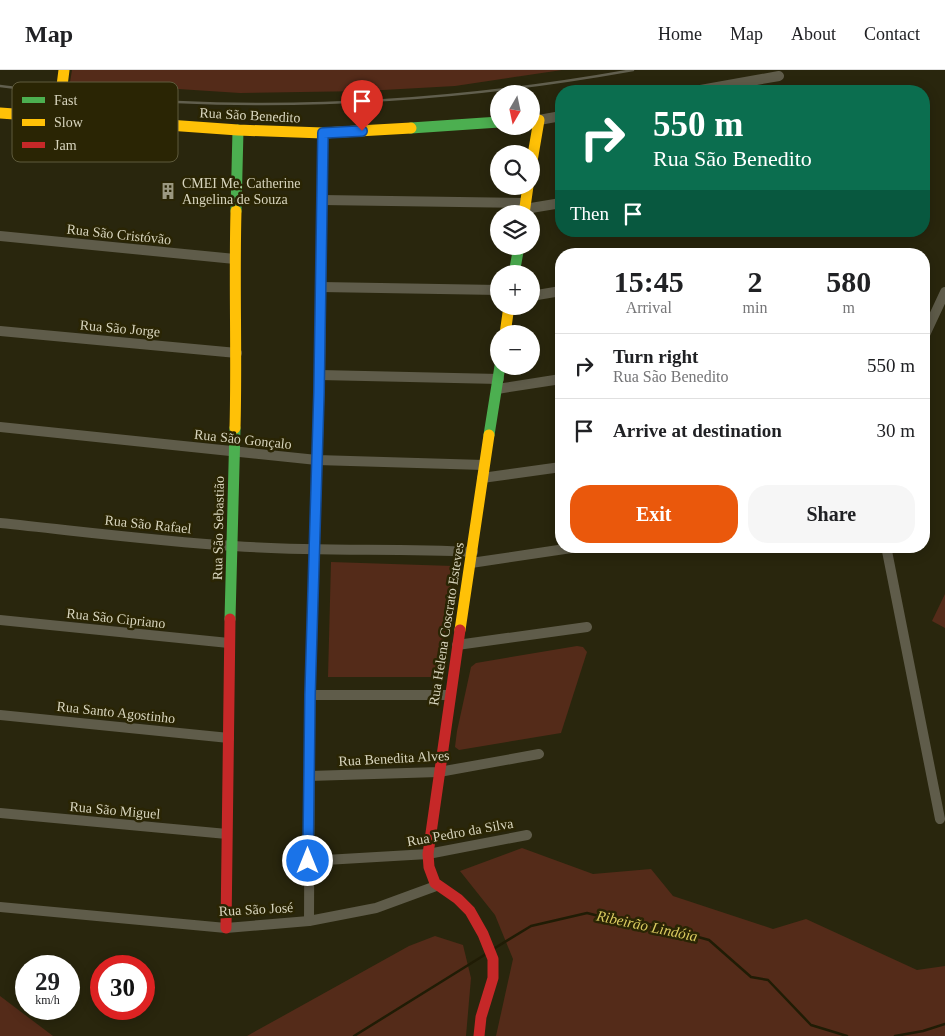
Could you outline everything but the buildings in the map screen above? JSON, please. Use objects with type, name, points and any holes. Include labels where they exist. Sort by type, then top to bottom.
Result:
[{"type":"street","points":[[729,85],[779,76]]},
{"type":"street","points":[[540,119],[555,117]]},
{"type":"street","name":"Rua São Benedito","points":[[178,126],[323,133],[490,123]]},
{"type":"street","name":"Rua São Sebastião","points":[[226,928],[238,130]]},
{"type":"street","points":[[309,921],[310,695],[320,375],[323,133]]},
{"type":"street","points":[[322,200],[490,207]]},
{"type":"street","points":[[540,206],[555,204]]},
{"type":"street","name":"Rua São Cristóvão","points":[[0,236],[235,259]]},
{"type":"street","points":[[321,287],[490,290]]},
{"type":"street","points":[[540,294],[555,292]]},
{"type":"street","points":[[930,324],[945,292]]},
{"type":"street","name":"Rua São Jorge","points":[[0,331],[236,353]]},
{"type":"street","points":[[320,375],[498,384],[555,379]]},
{"type":"street","name":"Rua Helena Coscrato Esteves","points":[[436,886],[429,870],[428,854],[457,645],[499,375]]},
{"type":"street","name":"Rua São Gonçalo","points":[[0,427],[317,460],[484,466]]},
{"type":"street","points":[[482,478],[555,468]]},
{"type":"street","name":"Rua São Rafael","points":[[0,523],[233,546],[314,550],[426,550],[472,558],[555,549]]},
{"type":"street","points":[[887,553],[940,819]]},
{"type":"street","name":"Rua São Cipriano","points":[[0,620],[229,643]]},
{"type":"street","points":[[457,645],[587,627]]},
{"type":"street","points":[[310,695],[450,695]]},
{"type":"street","name":"Rua Santo Agostinho","points":[[0,715],[229,738]]},
{"type":"street","name":"Rua Benedita Alves","points":[[309,776],[439,772],[539,754]]},
{"type":"street","name":"Rua São Miguel","points":[[0,813],[227,834]]},
{"type":"street","name":"Rua Pedro da Silva","points":[[308,861],[428,854],[527,834]]},
{"type":"street","points":[[436,886],[466,907],[478,925],[494,963],[493,979],[481,1018],[479,1036]]},
{"type":"street","name":"Rua São José","points":[[0,907],[226,928],[309,921],[376,908],[436,886]]},
{"type":"shaded area","points":[[72,70],[562,70],[455,86],[365,91],[240,93],[178,89],[178,82],[70,82]]},
{"type":"shaded area","points":[[331,562],[453,566],[440,677],[328,677]]},
{"type":"shaded area","points":[[945,594],[945,628],[932,621]]},
{"type":"shaded area","points":[[577,646],[583,647],[587,652],[561,733],[459,750],[455,747],[471,667],[476,663]]},
{"type":"shaded area","points":[[522,848],[593,874],[651,869],[673,896],[773,929],[806,919],[917,970],[945,966],[945,1036],[496,1036],[513,959],[495,915],[460,871]]},
{"type":"shaded area","points":[[435,936],[463,945],[471,978],[466,1036],[247,1036],[409,946]]},
{"type":"shaded area","points":[[0,996],[15,1007],[15,1020],[32,1020],[53,1036],[0,1036]]},
{"type":"waterway","name":"Ribeirão Lindóia","points":[[495,948],[531,926],[587,913],[658,926],[709,940],[751,977],[768,980],[811,1025],[847,1036]]},
{"type":"waterway","name":"Ribeirão Lindóia","points":[[354,1036],[486,954]]},
{"type":"waterway","name":"Ribeirão Lindóia","points":[[895,1036],[923,1031],[945,1024]]},
{"type":"railway","points":[[178,102],[292,104],[406,99],[520,87],[633,70]]},
{"type":"railway","points":[[0,86],[12,87]]},
{"type":"traffic: fast","points":[[411,128],[490,123]]},
{"type":"traffic: fast","points":[[236,211],[238,130]]},
{"type":"traffic: fast","points":[[516,265],[517,255]]},
{"type":"traffic: fast","points":[[489,435],[499,375]]},
{"type":"traffic: fast","points":[[230,619],[235,428]]},
{"type":"traffic: slow","points":[[62,82],[64,70]]},
{"type":"traffic: slow","points":[[0,113],[12,114]]},
{"type":"traffic: slow","points":[[178,126],[323,133],[411,128]]},
{"type":"traffic: slow","points":[[535,145],[536,135]]},
{"type":"traffic: slow","points":[[525,205],[527,195]]},
{"type":"traffic: slow","points":[[235,428],[236,211]]},
{"type":"traffic: slow","points":[[506,325],[508,315]]},
{"type":"traffic: slow","points":[[460,630],[489,435]]},
{"type":"traffic: jam","points":[[226,928],[230,619]]},
{"type":"traffic: jam","points":[[460,630],[428,854],[429,867],[435,883],[458,899],[470,911],[483,934],[493,959],[493,978],[481,1017],[479,1036]]},
{"type":"place","name":"CMEI Me. Catherine Angelina de Souza","points":[[168,191]]},
{"type":"route","points":[[308,861],[323,133],[362,131]]}]
